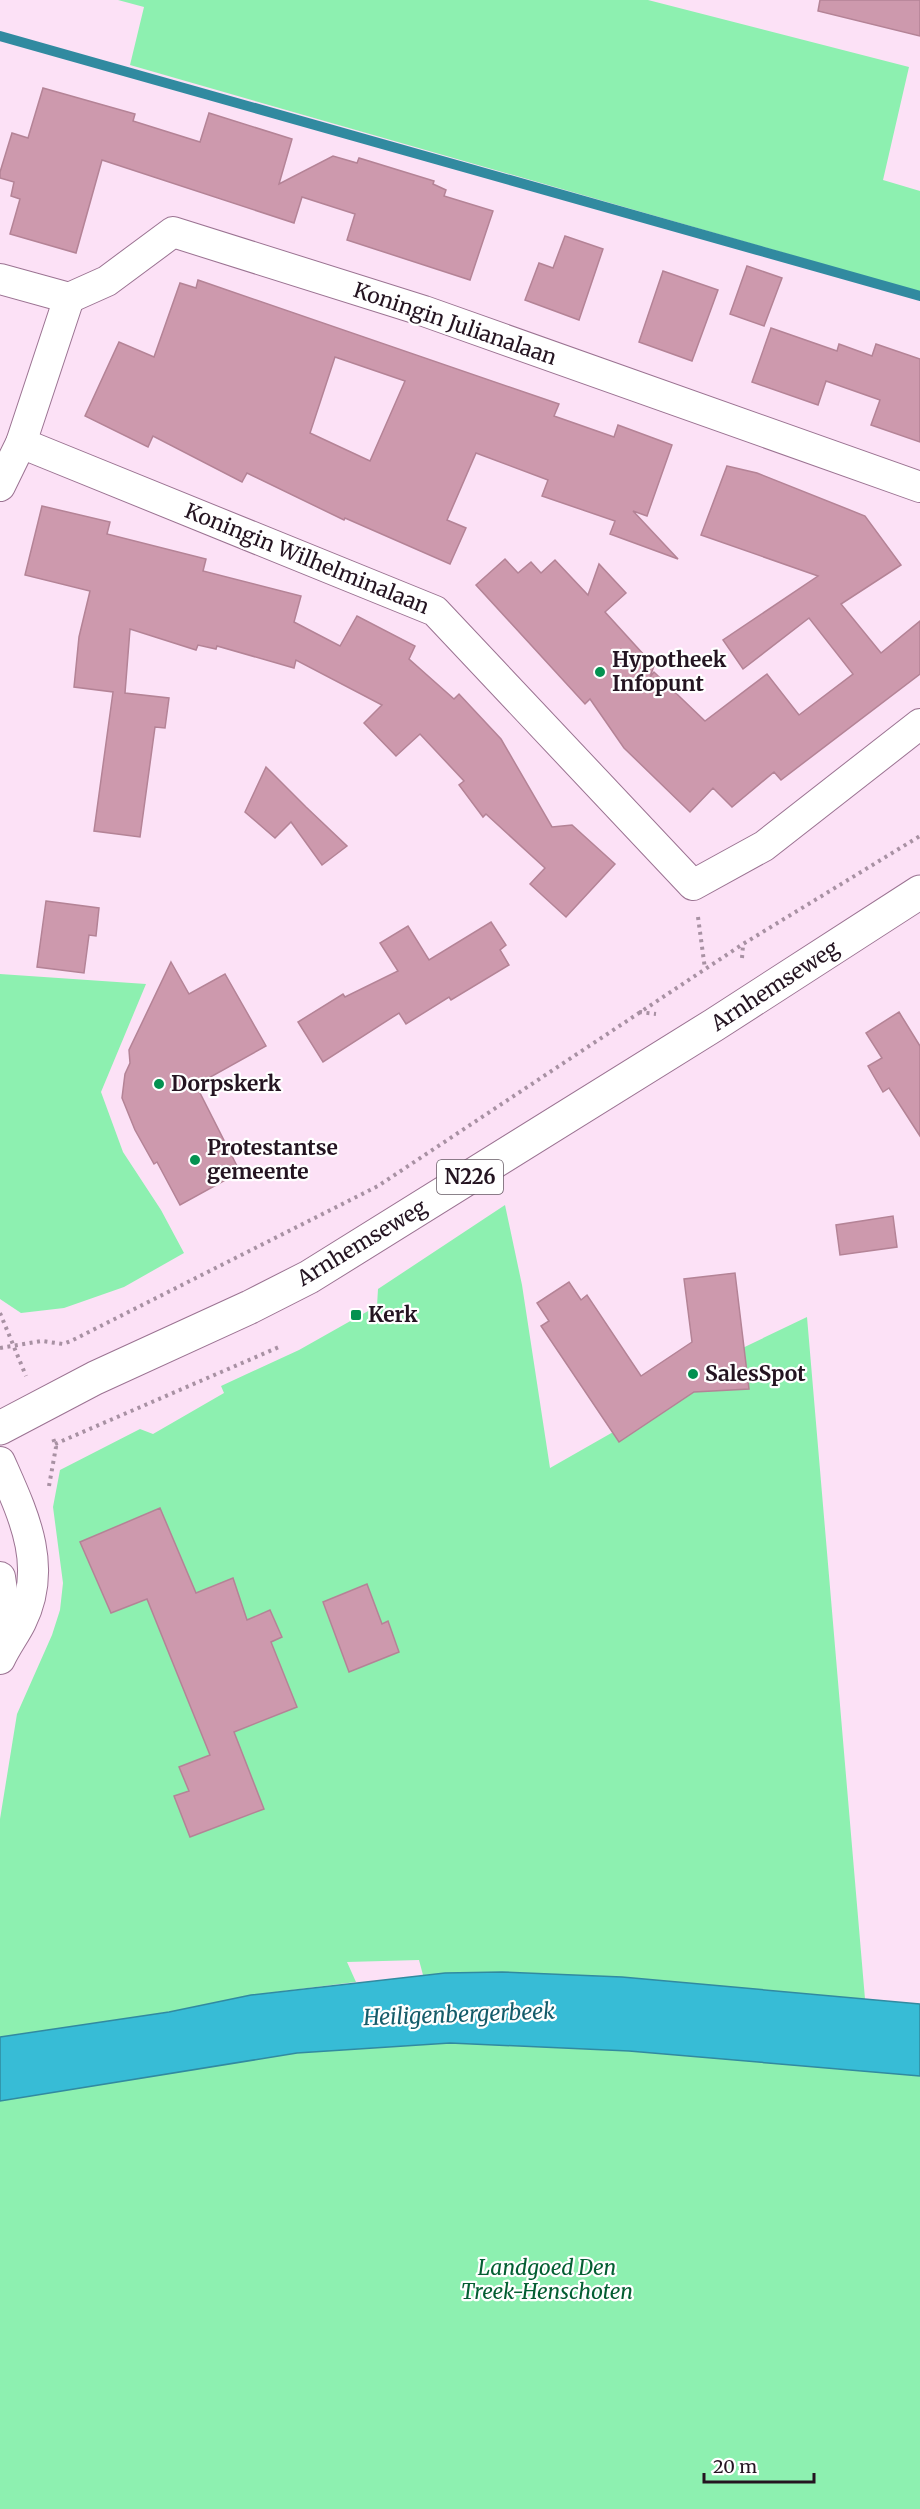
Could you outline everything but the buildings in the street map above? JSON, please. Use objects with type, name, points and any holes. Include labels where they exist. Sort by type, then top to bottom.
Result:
[{"type":"main road","name":"Arnhemseweg","points":[[0,1428],[95,1378],[250,1307],[309,1277],[714,1025],[920,892]]},
{"type":"street","name":"Koningin Julianalaan","points":[[69,298],[107,281],[173,232],[424,311],[626,385],[886,472],[920,487]]},
{"type":"street","points":[[0,279],[69,298],[21,443],[0,486]]},
{"type":"street","name":"Koningin Wilhelminalaan","points":[[21,443],[435,611],[684,876]]},
{"type":"street","points":[[684,876],[764,846],[920,724]]},
{"type":"street","points":[[0,1462],[26,1523],[35,1561],[33,1588],[22,1621],[2,1654]]},
{"type":"street","points":[[0,1577],[5,1611],[2,1654]]},
{"type":"path","name":"Arnhemseweg","points":[[0,1348],[42,1341],[63,1344],[71,1341],[378,1186],[743,944],[920,836]]},
{"type":"path","points":[[684,876],[705,969]]},
{"type":"path","points":[[742,958],[743,944]]},
{"type":"path","points":[[639,1012],[656,1014]]},
{"type":"path","points":[[55,1444],[279,1347]]},
{"type":"green space","points":[[118,0],[648,0],[909,67],[883,180],[920,191],[920,292],[130,65],[144,7]]},
{"type":"green space","points":[[0,974],[146,984],[101,1092],[123,1152],[161,1210],[184,1253],[124,1287],[64,1308],[21,1313],[0,1299]]},
{"type":"green space","points":[[505,1205],[522,1285],[550,1468],[650,1411],[707,1365],[807,1317],[865,1999],[622,1977],[502,1972],[423,1975],[419,1960],[347,1962],[356,1982],[251,1995],[169,2012],[0,2037],[0,1819],[17,1714],[52,1635],[60,1610],[63,1583],[53,1507],[60,1470],[140,1429],[153,1434],[224,1393],[221,1386],[299,1350],[377,1306],[378,1289]]},
{"type":"green space","name":"Landgoed Den Treek-Henschoten","points":[[450,2043],[629,2051],[920,2075],[920,2509],[0,2509],[0,2101],[297,2053]]},
{"type":"water","name":"Heiligenbergerbeek","points":[[502,1972],[622,1977],[920,2004],[920,2076],[629,2051],[450,2043],[297,2053],[0,2101],[0,2037],[169,2012],[251,1995],[445,1973]]},
{"type":"waterway","points":[[0,36],[920,296]]},
{"type":"place","name":"Hypotheek Infopunt","points":[[600,672]]},
{"type":"place","name":"Dorpskerk","points":[[159,1084]]},
{"type":"place","name":"Protestantse gemeente","points":[[195,1160]]},
{"type":"place","name":"Kerk","points":[[356,1315]]},
{"type":"place","name":"SalesSpot","points":[[693,1374]]}]
